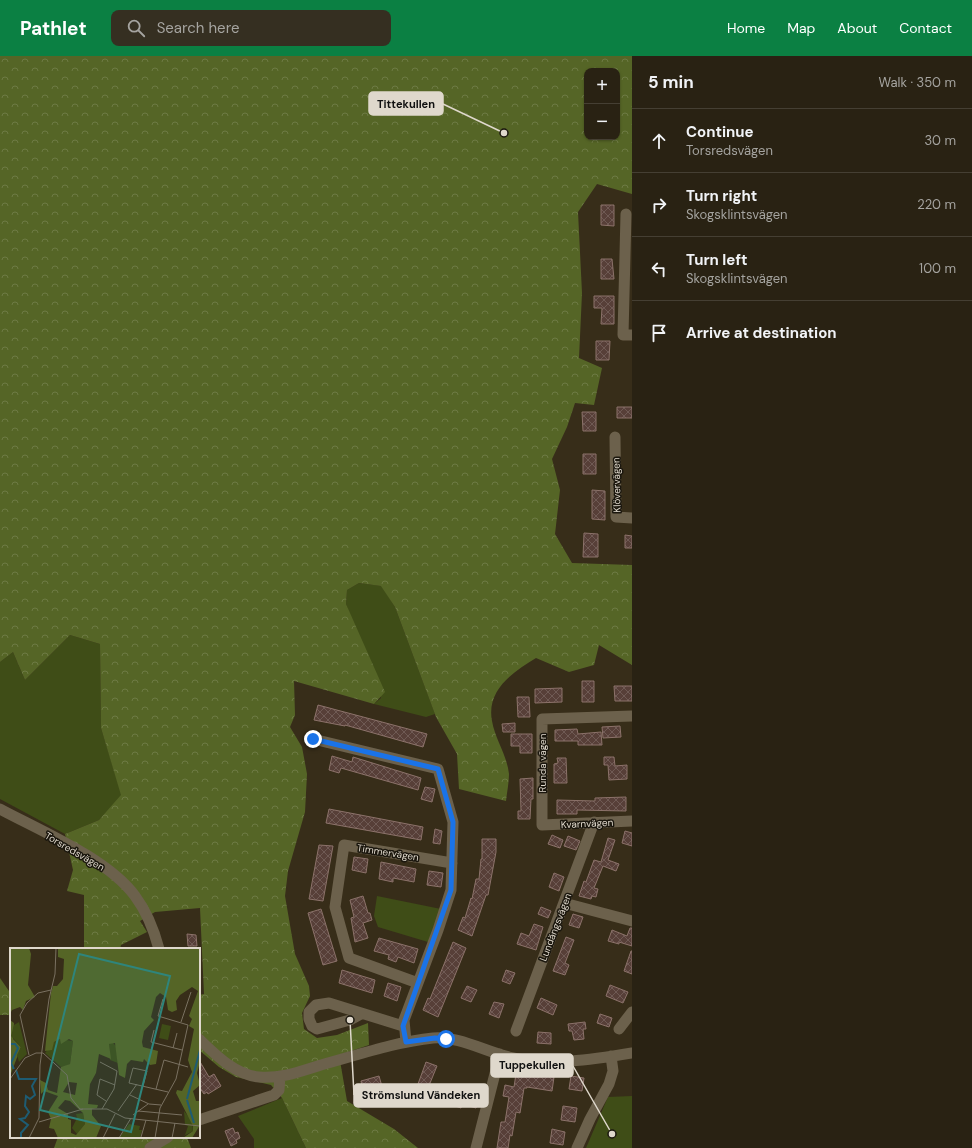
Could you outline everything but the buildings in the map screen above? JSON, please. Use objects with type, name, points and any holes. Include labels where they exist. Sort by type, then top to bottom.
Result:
[{"type":"street","points":[[626,214],[623,335],[632,335]]},
{"type":"street","name":"Klövervägen","points":[[615,437],[616,518],[632,518]]},
{"type":"street","name":"Runda vägen","points":[[542,825],[542,719],[632,716]]},
{"type":"street","points":[[313,739],[438,769],[453,822],[451,890],[403,1026],[406,1042]]},
{"type":"street","name":"Torsredsvägen","points":[[0,809],[97,862],[115,875],[135,896],[145,912],[154,932],[159,948]]},
{"type":"street","name":"Kvarnvägen","points":[[542,825],[632,820]]},
{"type":"street","name":"Lundängsvägen","points":[[516,1031],[594,822]]},
{"type":"street","name":"Timmervägen","points":[[418,983],[349,958],[335,907],[344,845],[452,863]]},
{"type":"street","points":[[564,903],[632,921]]},
{"type":"street","points":[[619,1029],[632,1012]]},
{"type":"street","points":[[361,1014],[403,1026]]},
{"type":"street","points":[[200,1040],[234,1068],[257,1077],[280,1076],[406,1042],[435,1038],[460,1041],[500,1054],[531,1061],[552,1062],[632,1053]]},
{"type":"street","points":[[476,1148],[500,1054]]},
{"type":"street","points":[[577,1148],[590,1119],[609,1084],[613,1071],[611,1056]]},
{"type":"street","points":[[200,1120],[274,1095],[279,1090],[280,1076]]},
{"type":"street","points":[[150,1148],[166,1138]]},
{"type":"green space","points":[[0,56],[632,56],[632,194],[597,184],[578,212],[582,293],[579,358],[602,368],[594,405],[575,403],[567,427],[552,459],[560,490],[555,534],[572,563],[632,565],[632,665],[599,645],[594,665],[569,672],[536,658],[519,669],[503,683],[493,700],[491,710],[494,728],[508,767],[509,774],[506,801],[459,789],[457,754],[436,717],[395,607],[381,586],[359,583],[347,590],[346,604],[385,692],[374,704],[294,681],[295,715],[290,727],[302,747],[307,774],[305,812],[288,871],[285,896],[295,954],[309,986],[310,996],[302,1013],[304,1029],[317,1038],[337,1035],[368,1023],[369,1045],[339,1055],[347,1101],[394,1129],[418,1148],[306,1148],[282,1098],[271,1085],[236,1077],[219,1067],[200,1051],[200,995],[204,994],[200,908],[155,912],[140,921],[147,932],[121,945],[120,948],[84,948],[84,895],[67,891],[73,870],[65,834],[99,820],[121,795],[101,728],[100,644],[70,635],[25,680],[13,652],[0,662]]},
{"type":"green space","points":[[359,583],[382,586],[395,607],[435,714],[426,717],[374,704],[381,698],[346,604],[347,590]]},
{"type":"green space","points":[[70,635],[100,644],[101,728],[122,796],[99,820],[65,834],[0,799],[0,662],[13,652],[25,680]]},
{"type":"green space","points":[[377,896],[441,909],[428,942],[378,927],[374,916]]},
{"type":"green space","points":[[0,978],[10,993],[10,1015],[0,1015]]},
{"type":"green space","points":[[632,1096],[632,1148],[586,1148],[608,1097]]},
{"type":"green space","points":[[282,1098],[306,1148],[254,1148],[254,1139],[238,1116]]},
{"type":"green space","points":[[58,1138],[187,1138],[191,1148],[54,1148]]},
{"type":"place","name":"Tittekullen","points":[[504,133]]},
{"type":"place","name":"Strömslund Vändeken","points":[[350,1020]]},
{"type":"place","name":"Tuppekullen","points":[[612,1134]]},
{"type":"route","points":[[313,739],[438,769],[453,822],[451,890],[438,930],[413,994],[403,1026],[406,1042],[435,1038],[446,1039]]}]
